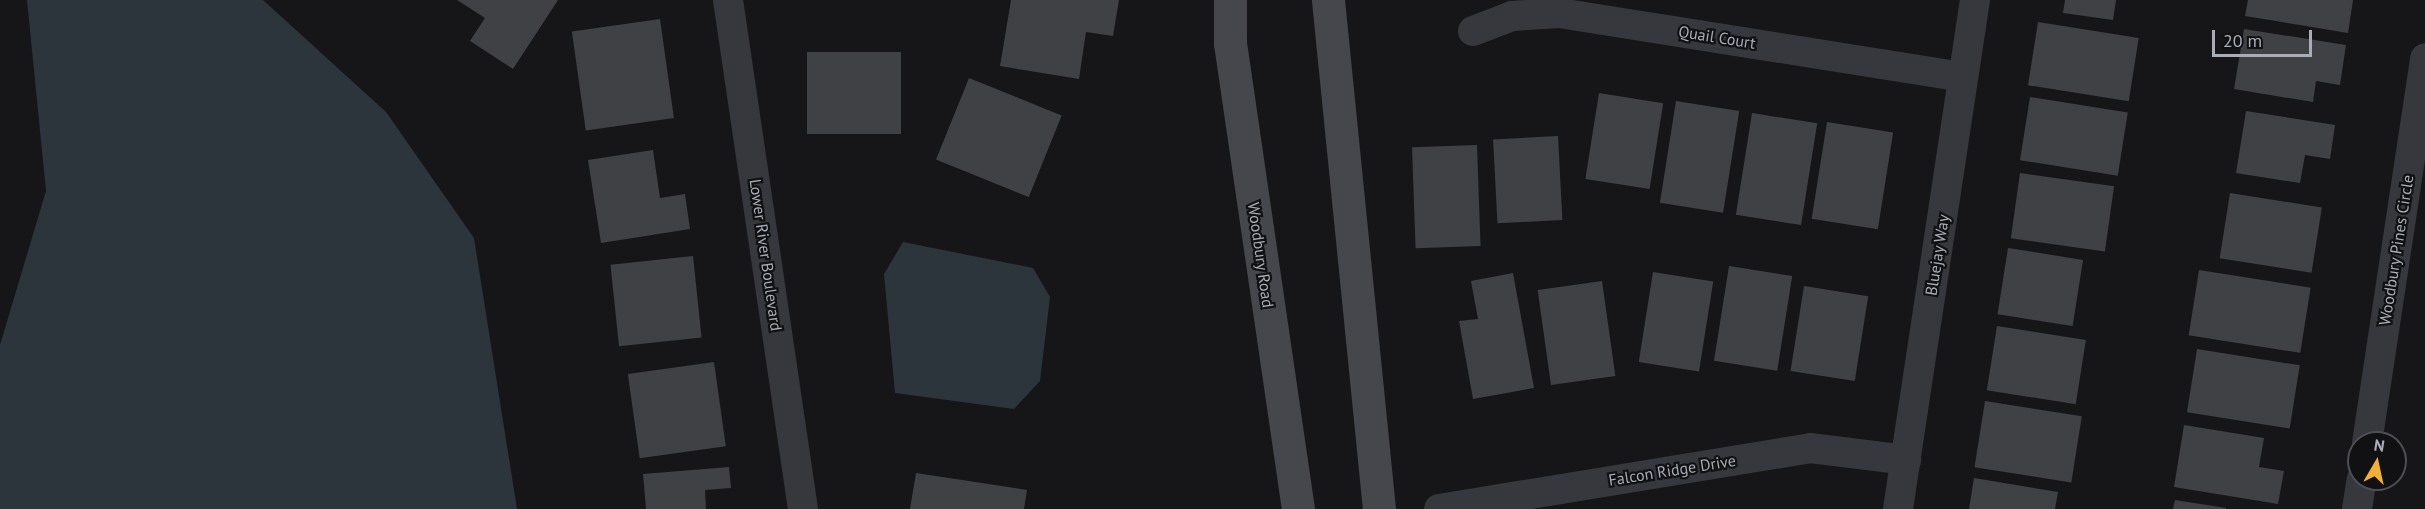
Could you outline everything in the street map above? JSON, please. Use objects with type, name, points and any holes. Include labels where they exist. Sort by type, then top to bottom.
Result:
[{"type":"street","name":"Lower River Boulevard","points":[[728,0],[803,509]]},
{"type":"street","name":"Woodbury Road","points":[[1230,0],[1230,44],[1298,509]]},
{"type":"street","points":[[1328,0],[1379,509]]},
{"type":"street","name":"Bluejay Way","points":[[1898,509],[1975,0]]},
{"type":"street","name":"Quail Court","points":[[1473,32],[1512,16],[1559,13],[1963,77]]},
{"type":"street","name":"Woodbury Pines Circle","points":[[2369,431],[2425,58]]},
{"type":"street","name":"Falcon Ridge Drive","points":[[1439,509],[1810,447],[1906,460]]},
{"type":"street","points":[[2357,509],[2360,491]]},
{"type":"shaded area","points":[[27,0],[263,0],[386,112],[474,238],[517,509],[0,509],[0,345],[46,191]]},
{"type":"shaded area","points":[[903,242],[1033,268],[1050,297],[1040,381],[1014,409],[895,393],[884,274]]},
{"type":"building","points":[[457,0],[558,0],[513,69],[470,41],[485,18]]},
{"type":"building","points":[[1011,0],[1119,0],[1113,36],[1086,32],[1079,79],[1000,66]]},
{"type":"building","points":[[2065,0],[2116,0],[2113,20],[2063,13]]},
{"type":"building","points":[[2248,0],[2353,0],[2348,33],[2245,16]]},
{"type":"building","points":[[660,19],[674,118],[586,130],[572,31]]},
{"type":"building","points":[[2038,22],[2139,38],[2129,101],[2028,85]]},
{"type":"building","points":[[2244,29],[2346,45],[2340,85],[2316,81],[2313,102],[2234,89]]},
{"type":"building","points":[[807,52],[901,52],[901,134],[807,134]]},
{"type":"building","points":[[969,78],[1062,115],[1029,197],[936,160]]},
{"type":"building","points":[[1599,93],[1663,103],[1650,189],[1585,179]]},
{"type":"building","points":[[2030,97],[2128,112],[2118,176],[2020,160]]},
{"type":"building","points":[[1676,101],[1739,111],[1723,213],[1660,203]]},
{"type":"building","points":[[2246,111],[2335,125],[2330,159],[2305,155],[2300,183],[2236,173]]},
{"type":"building","points":[[1752,113],[1817,123],[1801,225],[1736,215]]},
{"type":"building","points":[[1827,122],[1893,132],[1878,229],[1812,219]]},
{"type":"building","points":[[1558,136],[1562,220],[1497,223],[1493,139]]},
{"type":"building","points":[[1477,145],[1481,246],[1416,248],[1412,147]]},
{"type":"building","points":[[653,150],[660,198],[685,194],[690,229],[601,243],[588,160]]},
{"type":"building","points":[[2020,173],[2114,186],[2105,252],[2011,238]]},
{"type":"building","points":[[2230,193],[2322,208],[2312,273],[2220,258]]},
{"type":"building","points":[[2008,248],[2083,260],[2073,326],[1998,314]]},
{"type":"building","points":[[693,256],[702,338],[619,346],[610,265]]},
{"type":"building","points":[[1729,266],[1792,276],[1777,371],[1714,361]]},
{"type":"building","points":[[2199,270],[2311,288],[2300,353],[2189,335]]},
{"type":"building","points":[[1653,272],[1713,282],[1699,371],[1639,362]]},
{"type":"building","points":[[1513,273],[1534,388],[1473,399],[1459,321],[1478,319],[1471,281]]},
{"type":"building","points":[[1602,281],[1615,376],[1551,385],[1538,290]]},
{"type":"building","points":[[1804,286],[1868,296],[1855,381],[1791,371]]},
{"type":"building","points":[[1997,326],[2086,340],[2076,404],[1987,390]]},
{"type":"building","points":[[2197,349],[2300,365],[2290,428],[2187,412]]},
{"type":"building","points":[[714,362],[726,446],[640,458],[628,374]]},
{"type":"building","points":[[1985,401],[2082,416],[2071,483],[1975,467]]},
{"type":"building","points":[[2184,425],[2264,438],[2259,467],[2284,471],[2278,504],[2174,487]]},
{"type":"building","points":[[729,467],[731,488],[705,490],[706,509],[646,509],[643,474]]},
{"type":"building","points":[[916,473],[1027,490],[1024,509],[910,509]]},
{"type":"building","points":[[1974,478],[2058,492],[2055,509],[1969,509]]},
{"type":"building","points":[[2175,500],[2226,508],[2226,509],[2173,509]]}]
